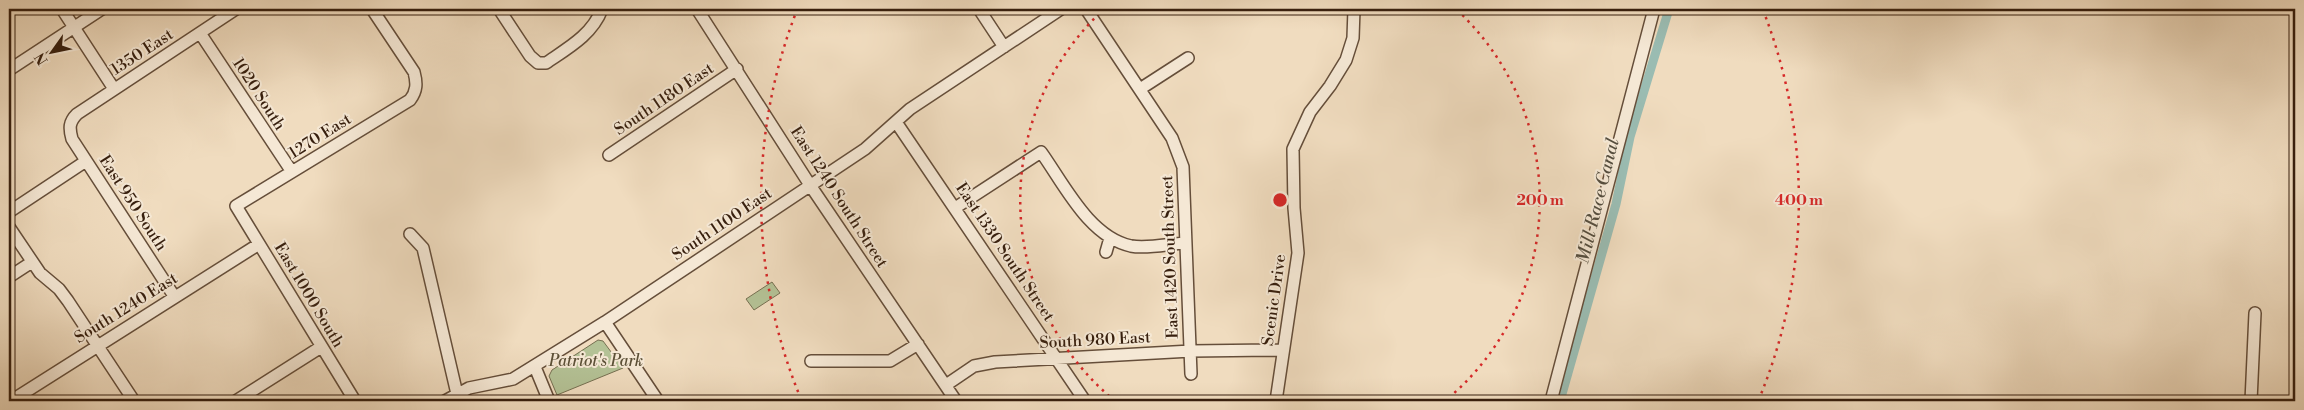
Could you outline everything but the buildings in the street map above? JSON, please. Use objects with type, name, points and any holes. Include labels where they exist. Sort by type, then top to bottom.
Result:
[{"type":"street","points":[[62,9],[114,90]]},
{"type":"street","points":[[9,70],[102,9]]},
{"type":"street","name":"1350 East","points":[[70,125],[77,114],[236,9]]},
{"type":"street","name":"1270 East","points":[[236,206],[410,100],[416,88],[414,72],[372,9]]},
{"type":"street","points":[[499,9],[530,56],[538,63],[546,63],[583,38],[598,20],[602,9]]},
{"type":"street","name":"East 1240 South Street","points":[[697,9],[810,185],[956,401]]},
{"type":"street","points":[[979,9],[1004,47]]},
{"type":"street","name":"South 1100 East","points":[[445,401],[469,388],[513,379],[605,322],[865,149],[910,109],[1060,9]]},
{"type":"street","name":"East 1420 South Street","points":[[1086,9],[1172,138],[1183,167],[1191,374]]},
{"type":"street","name":"Scenic Drive","points":[[1276,401],[1298,252],[1294,208],[1293,149],[1310,112],[1330,86],[1346,60],[1353,38],[1354,9]]},
{"type":"street","points":[[1551,401],[1654,9]]},
{"type":"street","name":"1020 South","points":[[200,32],[292,172]]},
{"type":"street","points":[[1140,89],[1188,58]]},
{"type":"street","name":"South 1180 East","points":[[609,155],[737,69]]},
{"type":"street","name":"East 1330 South Street","points":[[896,122],[1085,401]]},
{"type":"street","name":"East 950 South","points":[[70,125],[72,139],[174,296]]},
{"type":"street","points":[[955,208],[1041,152],[1090,222],[1110,238],[1132,246],[1185,243]]},
{"type":"street","points":[[9,212],[86,161]]},
{"type":"street","name":"East 1000 South","points":[[236,206],[355,401]]},
{"type":"street","points":[[9,227],[40,273],[63,295],[134,401]]},
{"type":"street","points":[[410,234],[423,248],[457,394]]},
{"type":"street","points":[[1106,252],[1110,238]]},
{"type":"street","name":"South 1240 East","points":[[11,401],[174,296],[260,244]]},
{"type":"street","points":[[9,277],[32,262]]},
{"type":"street","points":[[2251,401],[2255,313]]},
{"type":"street","points":[[605,322],[658,401]]},
{"type":"street","points":[[811,361],[890,361],[918,344]]},
{"type":"street","points":[[236,401],[321,346]]},
{"type":"street","name":"South 980 East","points":[[946,385],[974,366],[995,362],[1191,351],[1283,350]]},
{"type":"street","points":[[535,366],[549,401]]},
{"type":"green space","points":[[772,282],[780,293],[754,310],[746,299]]},
{"type":"green space","name":"Patriot's Park","points":[[598,340],[603,341],[623,368],[557,395],[549,376],[552,370]]},
{"type":"waterway","name":"Mill Race Canal","points":[[1560,401],[1616,204],[1630,137],[1669,9]]}]
